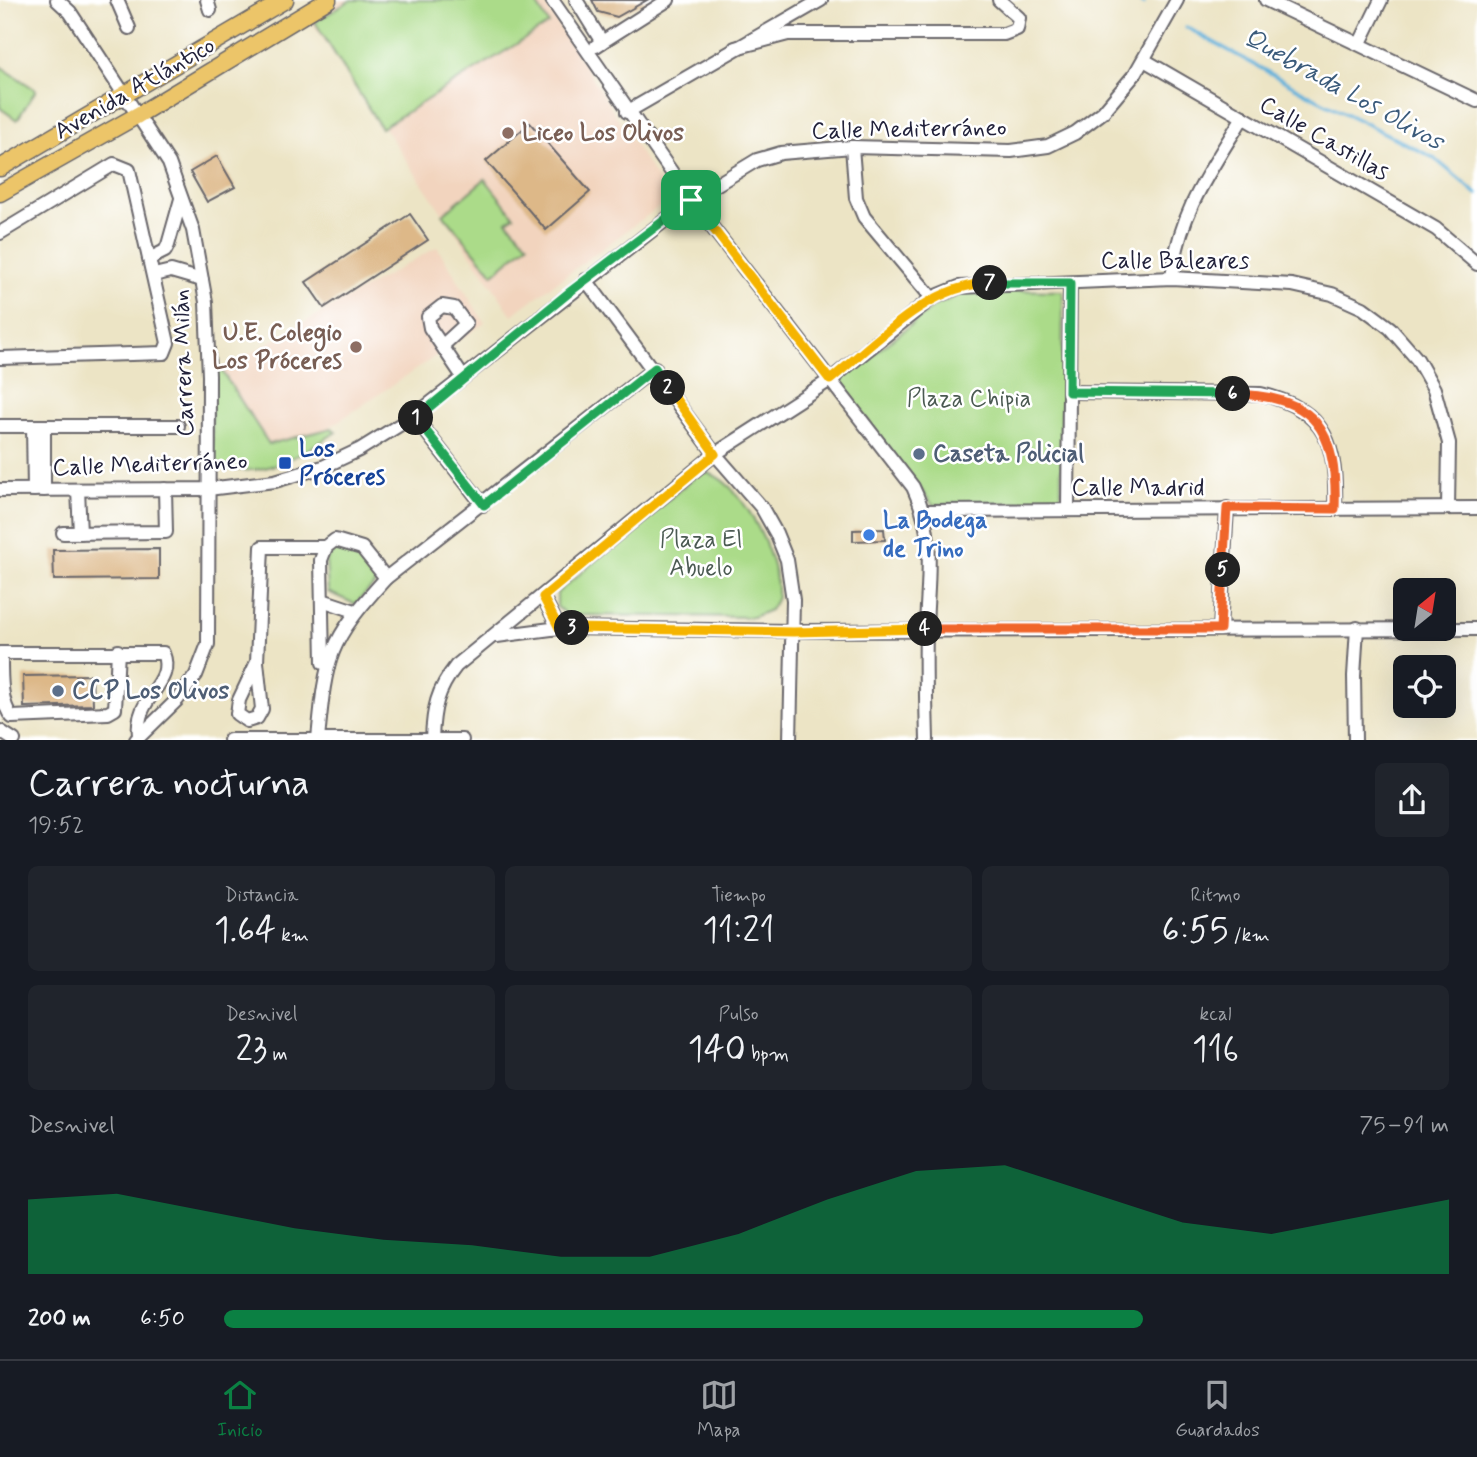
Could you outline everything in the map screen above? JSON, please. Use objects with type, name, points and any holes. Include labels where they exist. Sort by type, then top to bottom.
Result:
[{"type":"main road","name":"Avenida Atlántico","points":[[0,168],[127,96],[285,0]]},
{"type":"main road","name":"Avenida Atlántico","points":[[0,193],[138,115],[328,0]]},
{"type":"street","name":"Carrera Milán","points":[[57,0],[70,12],[169,163],[193,230],[202,280],[209,376],[208,644],[196,675],[177,700],[136,738]]},
{"type":"street","points":[[117,0],[129,28]]},
{"type":"street","points":[[552,0],[627,112],[691,200],[913,487],[925,511],[930,550],[926,629],[927,740]]},
{"type":"street","points":[[576,0],[602,42]]},
{"type":"street","points":[[586,51],[668,0]]},
{"type":"street","points":[[627,112],[821,0]]},
{"type":"street","points":[[735,48],[788,34],[1004,34],[1017,29],[1019,18],[1007,4],[999,0]]},
{"type":"street","name":"Calle Mediterráneo","points":[[0,490],[208,489],[275,481],[323,467],[359,450],[414,416],[691,200],[757,160],[781,153],[852,147],[1011,151],[1048,146],[1075,133],[1103,113],[1144,60],[1177,0]]},
{"type":"street","points":[[1265,0],[1360,43],[1477,102]]},
{"type":"street","points":[[1360,43],[1381,0]]},
{"type":"street","name":"Calle Castillas","points":[[1144,60],[1436,229],[1477,264]]},
{"type":"street","points":[[1172,278],[1175,245],[1183,220],[1243,117]]},
{"type":"street","points":[[852,147],[856,198],[864,217],[932,298]]},
{"type":"street","points":[[0,233],[114,164],[129,170],[151,258],[168,343],[164,352],[0,358]]},
{"type":"street","points":[[151,258],[165,251],[182,199]]},
{"type":"street","points":[[154,275],[171,271],[202,280]]},
{"type":"street","name":"Calle Baleares","points":[[432,739],[433,708],[440,685],[456,666],[496,636],[715,454],[830,380],[932,298],[958,287],[985,283],[1070,283],[1172,278],[1292,285],[1332,295],[1363,308],[1391,328],[1417,359],[1437,399],[1449,443],[1448,508]]},
{"type":"street","points":[[586,280],[655,368],[715,454],[762,508],[776,533],[787,560],[793,600],[790,740]]},
{"type":"street","points":[[1068,509],[1070,283]]},
{"type":"street","points":[[442,346],[463,377]]},
{"type":"street","points":[[318,739],[329,656],[355,611],[386,578],[484,505],[655,368]]},
{"type":"street","points":[[1069,392],[1261,394],[1287,400],[1321,428],[1332,452],[1336,471],[1335,509]]},
{"type":"street","points":[[414,416],[484,505]]},
{"type":"street","points":[[0,426],[178,426]]},
{"type":"street","points":[[38,426],[39,490]]},
{"type":"street","points":[[63,533],[166,532],[165,489]]},
{"type":"street","points":[[78,490],[80,533]]},
{"type":"street","points":[[1220,629],[1227,508]]},
{"type":"street","name":"Calle Madrid","points":[[925,511],[1477,508]]},
{"type":"street","points":[[324,679],[321,560],[326,547],[335,540],[362,548],[386,578]]},
{"type":"street","points":[[257,662],[262,547],[326,547]]},
{"type":"street","points":[[543,597],[559,628]]},
{"type":"street","points":[[322,600],[355,611]]},
{"type":"street","points":[[496,636],[559,628],[793,632],[926,629],[1477,629]]},
{"type":"street","points":[[1355,740],[1354,676],[1357,628]]},
{"type":"street","points":[[118,651],[115,709],[108,713],[12,717],[5,712],[1,702],[0,653],[156,650],[163,653],[167,662],[159,684],[141,708],[136,738]]},
{"type":"street","points":[[0,731],[14,740]]},
{"type":"street","points":[[230,740],[462,740]]},
{"type":"shaded area","name":"Liceo Los Olivos","points":[[342,0],[542,0],[670,199],[512,315],[310,19]]},
{"type":"shaded area","name":"U.E. Colegio Los Próceres","points":[[437,247],[485,323],[327,429],[269,444],[221,370]]},
{"type":"green space","points":[[351,0],[534,0],[549,24],[381,128],[315,22]]},
{"type":"green space","points":[[0,66],[36,90],[17,120],[0,108]]},
{"type":"green space","points":[[485,179],[514,216],[507,221],[528,244],[493,274],[443,214]]},
{"type":"green space","name":"Plaza Chipia","points":[[993,290],[1063,291],[1061,502],[933,505],[838,382],[936,305],[962,294]]},
{"type":"green space","points":[[210,369],[221,370],[269,444],[332,428],[336,432],[293,457],[261,469],[228,469],[213,462]]},
{"type":"green space","name":"Plaza El Abuelo","points":[[701,472],[716,476],[730,487],[755,521],[772,562],[776,581],[777,598],[770,610],[753,617],[568,615],[557,607],[557,593]]},
{"type":"green space","points":[[346,548],[359,554],[378,581],[355,604],[328,592],[326,561],[334,550]]},
{"type":"building","points":[[592,0],[647,0],[617,17],[598,12]]},
{"type":"building","points":[[530,123],[590,192],[546,230],[486,161]]},
{"type":"building","points":[[217,156],[235,187],[207,202],[190,172]]},
{"type":"building","points":[[410,214],[428,240],[324,308],[306,282]]},
{"type":"building","name":"La Bodega de Trino","points":[[884,529],[885,540],[853,541],[853,530]]},
{"type":"building","points":[[159,549],[159,579],[54,580],[53,550]]},
{"type":"building","name":"CCP Los Olivos","points":[[92,675],[93,705],[24,707],[23,676]]},
{"type":"waterway","name":"Quebrada Los Olivos","points":[[1138,0],[1144,4]]},
{"type":"waterway","name":"Quebrada Los Olivos","points":[[1186,27],[1317,99],[1434,158],[1477,194]]},
{"type":"place","name":"Liceo Los Olivos","points":[[508,133]]},
{"type":"place","name":"U.E. Colegio Los Próceres","points":[[356,347]]},
{"type":"place","name":"Caseta Policial","points":[[919,454]]},
{"type":"place","name":"Los Próceres","points":[[285,463]]},
{"type":"place","name":"La Bodega de Trino","points":[[869,535]]},
{"type":"place","name":"CCP Los Olivos","points":[[58,691]]},
{"type":"route","points":[[691,200],[830,380],[932,298],[958,287],[985,283],[1070,283],[1069,392],[1261,394],[1287,400],[1304,411],[1321,428],[1332,452],[1336,471],[1335,509],[1227,508],[1220,629],[793,632],[559,628],[543,597],[715,454],[655,368],[484,505],[414,416],[691,200]]}]
